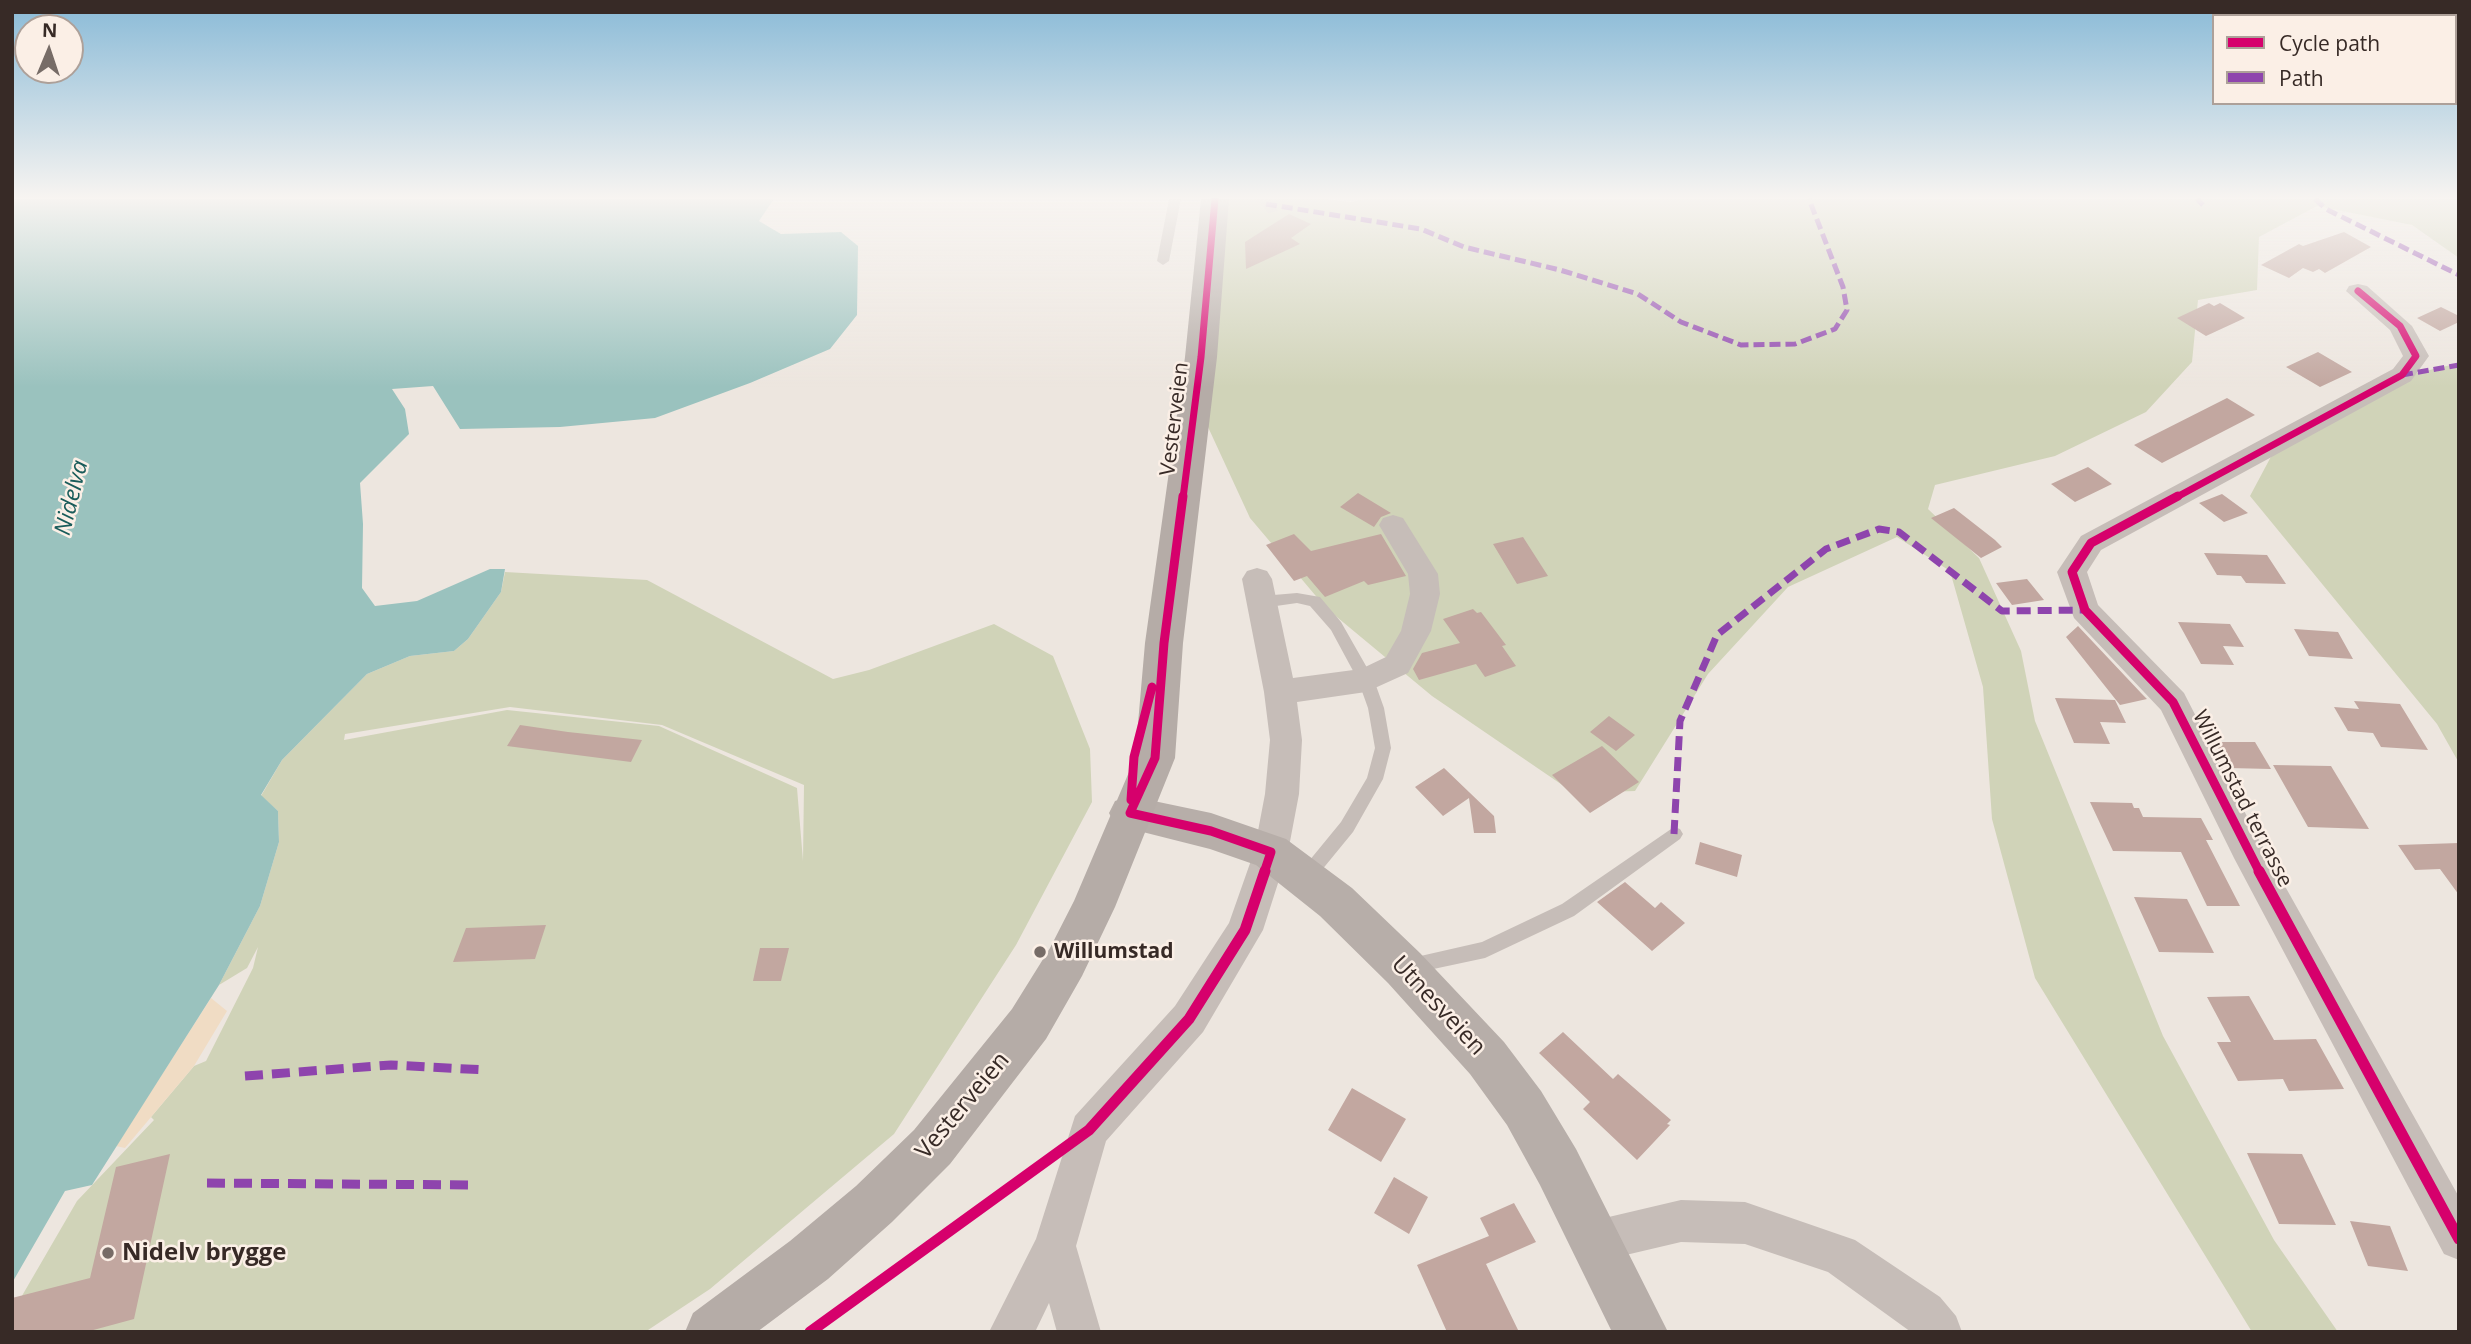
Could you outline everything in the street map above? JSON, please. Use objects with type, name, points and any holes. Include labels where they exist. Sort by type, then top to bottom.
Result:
[{"type":"main road","name":"Vesterveien","points":[[712,1332],[809,1260],[874,1204],[932,1147],[1029,1024],[1066,962],[1114,858],[1130,813],[1155,758],[1164,643],[1201,356],[1209,262]]},
{"type":"main road","name":"Utnesveien","points":[[1130,813],[1211,831],[1288,864],[1404,968],[1487,1058],[1524,1108],[1596,1241],[1631,1327]]},
{"type":"street","name":"Willumstad terrasse","points":[[2358,291],[2400,326],[2416,356],[2402,374],[2091,543],[2072,572],[2085,610],[2173,702],[2246,848],[2459,1239]]},
{"type":"street","points":[[1280,692],[1366,680],[1397,664],[1416,631],[1425,594],[1423,574],[1393,525]]},
{"type":"street","points":[[1011,1332],[1055,1246],[1089,1130],[1189,1019],[1288,864],[1282,794],[1286,740],[1280,692],[1260,590]]},
{"type":"street","points":[[1596,1241],[1681,1221],[1745,1223],[1840,1255],[1924,1313],[1940,1332]]},
{"type":"street","points":[[1055,1246],[1079,1332]]},
{"type":"lane","points":[[1260,590],[1314,601],[1336,626],[1366,680],[1376,708],[1383,748],[1375,779],[1347,827],[1288,864]]},
{"type":"lane","points":[[1404,968],[1485,950],[1568,910],[1674,834]]},
{"type":"green space","points":[[1210,262],[2258,262],[2257,290],[2198,300],[2192,362],[2146,412],[2055,456],[1935,485],[1928,509],[1979,558],[2021,651],[2035,721],[2163,1036],[2274,1240],[2338,1332],[2252,1332],[2035,978],[1992,819],[1983,687],[1950,571],[1897,537],[1788,587],[1708,674],[1635,791],[1574,793],[1432,696],[1326,608],[1250,518],[1208,427]]},
{"type":"green space","points":[[2459,363],[2459,763],[2437,724],[2250,496],[2274,451],[2396,378]]},
{"type":"green space","points":[[505,572],[647,580],[833,679],[869,670],[994,624],[1053,656],[1090,749],[1092,802],[1016,945],[894,1134],[710,1289],[645,1332],[12,1332],[12,1313],[77,1201],[154,1120],[151,1117],[194,1066],[206,1061],[253,968],[258,947],[247,968],[219,985],[260,906],[279,842],[278,811],[261,796],[282,760],[367,674],[410,656],[454,651],[468,639],[501,592]],"holes":[[[510,707],[662,725],[804,785],[803,861],[797,788],[659,726],[507,710],[344,740],[345,734]]]},
{"type":"sand","points":[[211,998],[227,1011],[194,1066],[125,1148],[116,1146]]},
{"type":"water","name":"Nidelva","points":[[12,262],[858,262],[857,315],[830,349],[750,383],[655,418],[560,427],[460,429],[433,386],[392,389],[405,409],[409,434],[360,483],[363,524],[362,588],[375,606],[417,601],[490,569],[505,569],[501,592],[468,639],[454,651],[410,656],[367,674],[282,760],[261,795],[278,811],[279,842],[260,906],[219,985],[92,1185],[65,1191],[12,1283]]},
{"type":"building","points":[[1246,262],[1262,262],[1246,269]]},
{"type":"building","points":[[2267,262],[2345,262],[2325,273],[2319,269],[2313,272],[2303,268],[2289,278],[2261,265]]},
{"type":"building","points":[[2209,303],[2214,306],[2220,303],[2245,318],[2206,336],[2177,318]]},
{"type":"building","points":[[2441,307],[2459,316],[2459,322],[2440,331],[2417,318]]},
{"type":"building","points":[[2318,352],[2352,372],[2320,387],[2286,367]]},
{"type":"building","points":[[2227,398],[2255,415],[2162,463],[2134,445]]},
{"type":"building","points":[[2088,467],[2112,484],[2075,502],[2051,484]]},
{"type":"building","points":[[1358,493],[1391,513],[1381,517],[1374,527],[1340,507]]},
{"type":"building","points":[[2222,494],[2248,513],[2224,522],[2199,503]]},
{"type":"building","points":[[1954,508],[2002,547],[1981,558],[1931,518]]},
{"type":"building","points":[[1294,534],[1311,551],[1381,534],[1406,576],[1368,585],[1364,581],[1325,597],[1307,576],[1294,581],[1266,545]]},
{"type":"building","points":[[1523,537],[1548,576],[1517,584],[1493,544]]},
{"type":"building","points":[[2204,553],[2267,555],[2286,584],[2246,583],[2241,576],[2217,575]]},
{"type":"building","points":[[2027,579],[2044,600],[2012,605],[1996,583]]},
{"type":"building","points":[[1473,609],[1477,613],[1481,612],[1506,645],[1502,646],[1516,666],[1485,677],[1476,664],[1419,680],[1413,669],[1422,653],[1460,643],[1443,619]]},
{"type":"building","points":[[2178,622],[2230,624],[2244,647],[2223,646],[2234,665],[2201,664]]},
{"type":"building","points":[[2078,626],[2147,699],[2120,705],[2066,637]]},
{"type":"building","points":[[2294,629],[2338,632],[2353,659],[2309,656]]},
{"type":"building","points":[[2055,698],[2115,700],[2126,723],[2100,722],[2110,744],[2074,743]]},
{"type":"building","points":[[2354,701],[2400,704],[2428,750],[2381,747],[2373,733],[2348,731],[2334,707],[2359,709]]},
{"type":"building","points":[[1609,716],[1635,735],[1616,751],[1590,732]]},
{"type":"building","points":[[520,725],[642,740],[631,762],[507,746]]},
{"type":"building","points":[[2215,742],[2255,742],[2271,769],[2229,768]]},
{"type":"building","points":[[1602,746],[1639,782],[1590,813],[1552,775]]},
{"type":"building","points":[[2273,765],[2331,766],[2369,829],[2308,827]]},
{"type":"building","points":[[1444,768],[1494,816],[1496,833],[1474,833],[1469,798],[1443,816],[1415,787]]},
{"type":"building","points":[[2090,802],[2132,803],[2134,808],[2139,808],[2143,817],[2201,818],[2213,840],[2206,840],[2240,906],[2207,906],[2181,852],[2113,851]]},
{"type":"building","points":[[1700,842],[1742,855],[1737,877],[1695,864]]},
{"type":"building","points":[[2459,843],[2459,895],[2440,869],[2415,870],[2398,845]]},
{"type":"building","points":[[1625,882],[1655,908],[1661,902],[1685,923],[1652,951],[1597,902]]},
{"type":"building","points":[[2134,897],[2187,899],[2214,953],[2159,952]]},
{"type":"building","points":[[546,925],[535,959],[453,962],[466,928]]},
{"type":"building","points":[[760,948],[789,948],[781,981],[753,981]]},
{"type":"building","points":[[2249,996],[2274,1040],[2316,1039],[2344,1089],[2289,1091],[2283,1079],[2238,1081],[2217,1042],[2231,1042],[2207,997]]},
{"type":"building","points":[[1563,1032],[1613,1079],[1618,1074],[1671,1120],[1667,1124],[1670,1125],[1637,1160],[1583,1109],[1590,1102],[1539,1053]]},
{"type":"building","points":[[1352,1088],[1406,1119],[1381,1162],[1328,1130]]},
{"type":"building","points":[[2247,1153],[2302,1154],[2336,1225],[2279,1224]]},
{"type":"building","points":[[170,1154],[134,1319],[86,1332],[12,1332],[12,1298],[90,1278],[116,1167]]},
{"type":"building","points":[[1394,1177],[1428,1197],[1409,1234],[1374,1213]]},
{"type":"building","points":[[1514,1203],[1536,1242],[1486,1264],[1519,1332],[1447,1332],[1417,1265],[1489,1236],[1480,1218]]},
{"type":"building","points":[[2350,1221],[2390,1226],[2408,1271],[2368,1266]]},
{"type":"marked path","points":[[1525,262],[1638,294],[1681,322],[1741,345],[1795,344],[1835,329],[1847,310],[1843,287],[1833,262]]},
{"type":"marked path","points":[[2432,262],[2459,275]]},
{"type":"marked path","points":[[2402,375],[2459,365]]},
{"type":"marked path","points":[[1674,834],[1680,721],[1717,635],[1826,549],[1879,529],[1899,532],[2002,611],[2085,610]]},
{"type":"marked path","points":[[245,1076],[391,1065],[486,1070]]},
{"type":"marked path","points":[[207,1183],[476,1185]]},
{"type":"cycle path","points":[[1130,813],[1155,758],[1164,643],[1201,357],[1209,262]]},
{"type":"cycle path","points":[[2358,291],[2400,326],[2416,356],[2402,375],[2091,543],[2072,572],[2085,610],[2173,702],[2246,848],[2459,1239]]},
{"type":"cycle path","points":[[1131,800],[1134,757],[1152,687]]},
{"type":"cycle path","points":[[810,1332],[1089,1130],[1189,1019],[1245,930],[1271,852],[1211,831],[1130,813]]},
{"type":"place","name":"Willumstad","points":[[1040,952]]},
{"type":"place","name":"Nidelv brygge","points":[[108,1253]]}]
